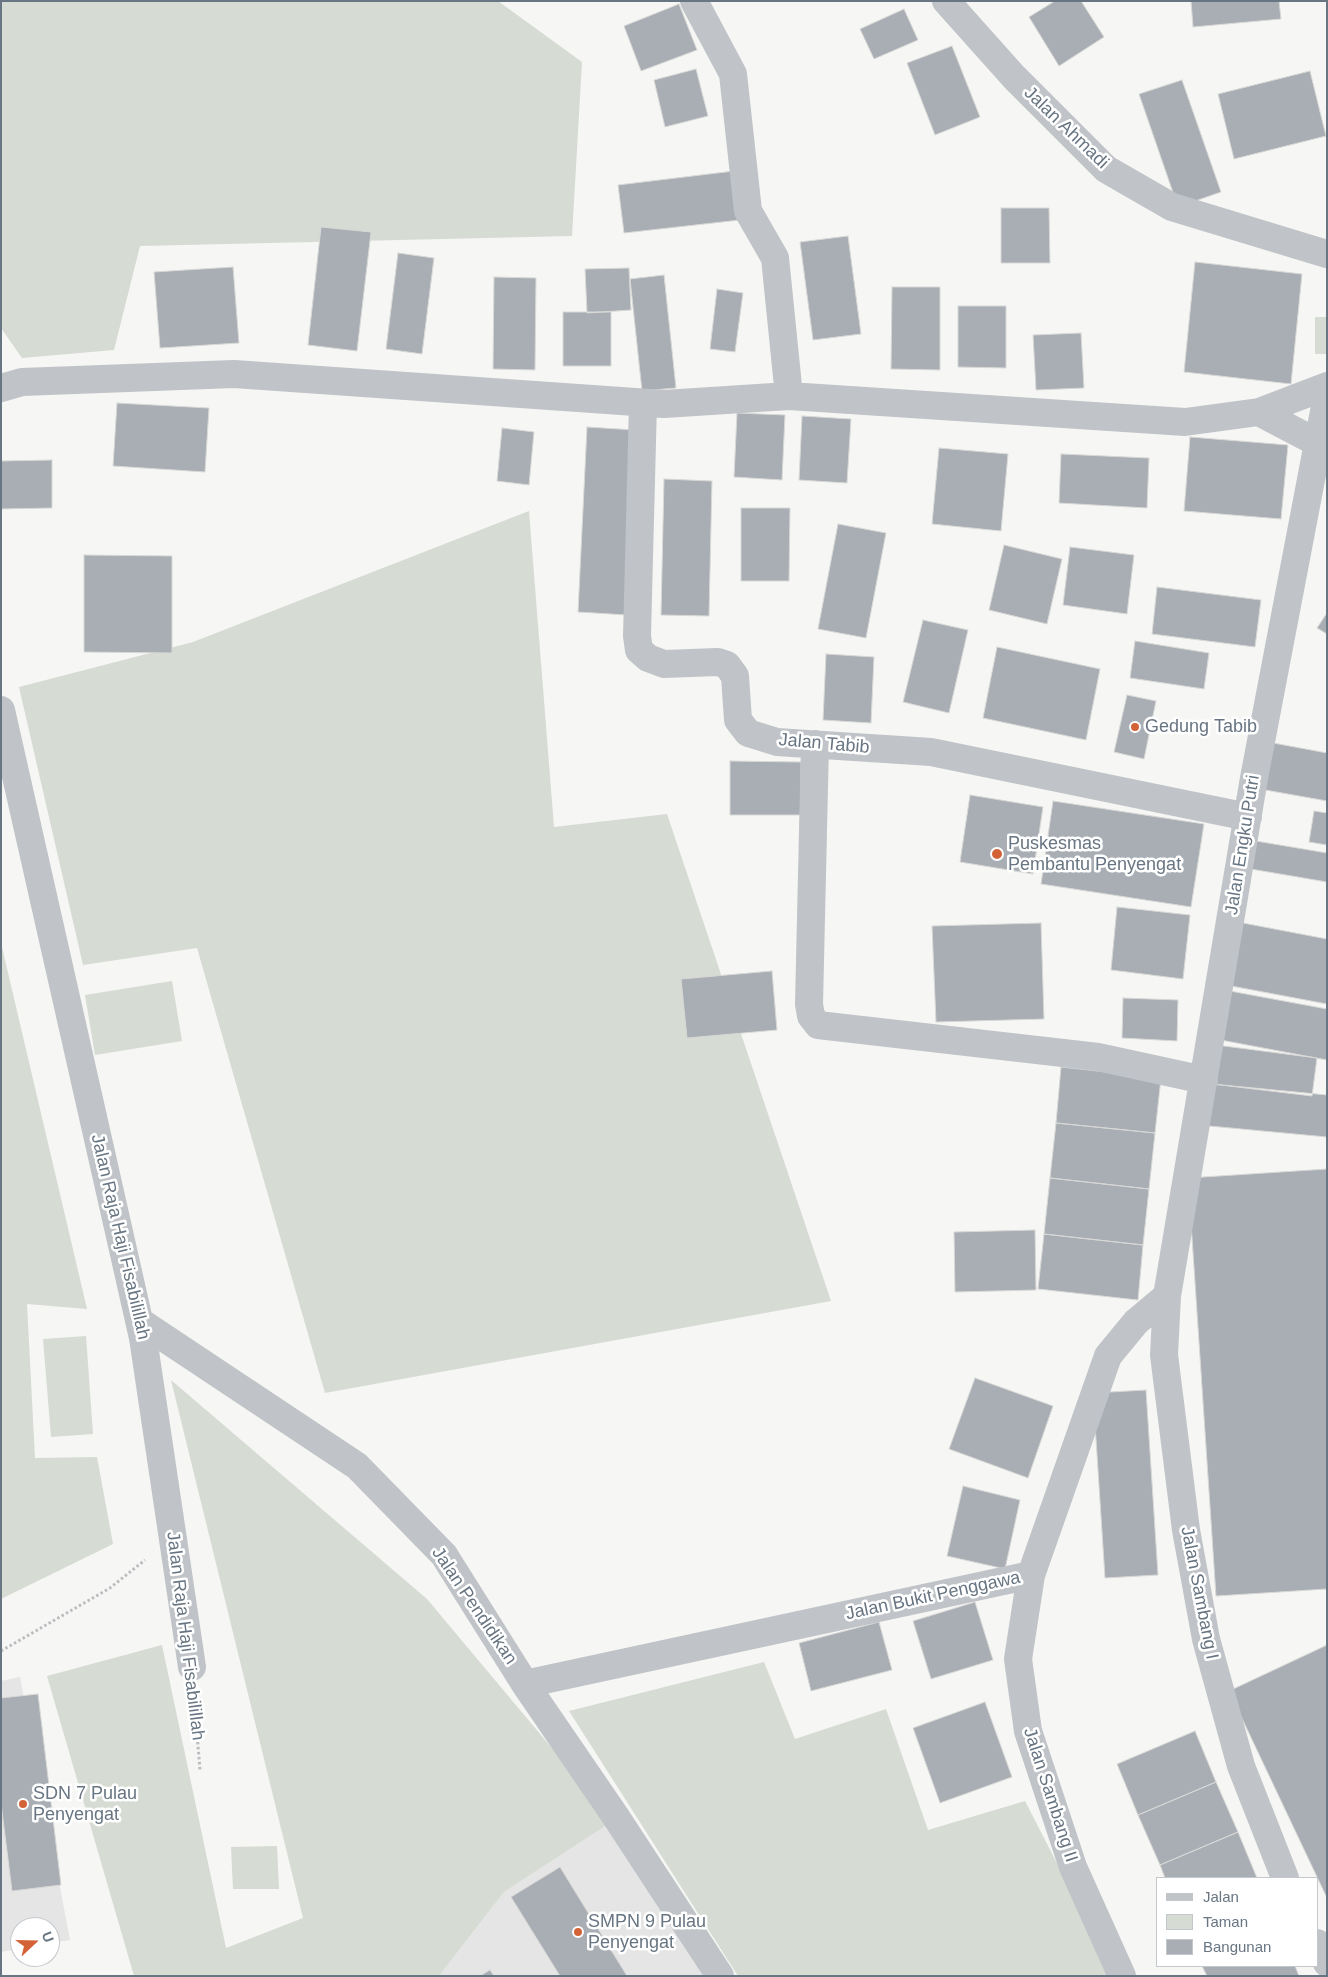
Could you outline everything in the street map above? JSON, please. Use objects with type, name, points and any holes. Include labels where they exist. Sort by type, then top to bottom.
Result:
[{"type":"street","points":[[694,1],[733,74],[748,211],[775,258],[789,396]]},
{"type":"street","name":"Jalan Ahmadi","points":[[946,1],[1014,77],[1106,169],[1172,206],[1327,254]]},
{"type":"street","points":[[1,388],[22,382],[234,374],[643,403],[664,404],[789,396],[1185,422],[1259,412],[1327,386]]},
{"type":"street","name":"Jalan Engku Putri","points":[[1167,1296],[1248,817],[1327,396]]},
{"type":"street","name":"Jalan Tabib","points":[[643,403],[639,650],[648,658],[664,664],[718,662],[727,665],[735,676],[738,720],[748,733],[777,742],[931,752],[1248,817]]},
{"type":"street","points":[[1259,412],[1318,443]]},
{"type":"street","name":"Jalan Raja Haji Fisabilillah","points":[[1,710],[139,1321],[192,1667]]},
{"type":"street","points":[[815,744],[809,1004],[811,1016],[818,1025],[1098,1056],[1204,1080]]},
{"type":"street","name":"Jalan Bukit Penggawa","points":[[526,1684],[1031,1575],[1108,1356],[1136,1322],[1167,1296]]},
{"type":"street","name":"Jalan Sambang I","points":[[1167,1296],[1164,1355],[1186,1530],[1206,1639],[1241,1766],[1285,1877]]},
{"type":"street","name":"Jalan Pendidikan","points":[[139,1321],[357,1466],[444,1555],[526,1684],[720,1976]]},
{"type":"street","name":"Jalan Sambang II","points":[[1031,1575],[1018,1659],[1028,1731],[1073,1867],[1122,1976]]},
{"type":"street","points":[[1318,1945],[1327,1964]]},
{"type":"path","points":[[1,1651],[110,1588],[173,1538]]},
{"type":"path","name":"Jalan Raja Haji Fisabilillah","points":[[192,1667],[200,1770]]},
{"type":"shaded area","name":"SDN 7 Pulau Penyengat","points":[[20,1677],[70,1940],[60,1942],[60,1917],[10,1917],[10,1951],[1,1952],[1,1681]]},
{"type":"shaded area","name":"SMPN 9 Pulau Penyengat","points":[[613,1821],[711,1976],[439,1976],[504,1892]]},
{"type":"green space","points":[[1,1],[498,1],[582,62],[572,236],[140,246],[114,350],[22,358],[1,328]]},
{"type":"green space","points":[[1315,317],[1327,317],[1327,354],[1315,354]]},
{"type":"green space","points":[[529,511],[554,827],[667,814],[831,1301],[325,1393],[197,948],[83,965],[19,687],[193,642]]},
{"type":"green space","points":[[1,943],[87,1309],[27,1304],[35,1458],[97,1457],[113,1544],[1,1599]]},
{"type":"green space","points":[[172,981],[182,1041],[95,1055],[85,995]]},
{"type":"green space","points":[[86,1336],[93,1434],[51,1437],[43,1339]]},
{"type":"green space","points":[[171,1380],[427,1599],[613,1821],[504,1892],[439,1976],[134,1976],[47,1676],[162,1645],[226,1948],[303,1918]]},
{"type":"green space","points":[[764,1662],[795,1739],[886,1709],[928,1830],[1025,1801],[1115,1976],[738,1976],[569,1711]]},
{"type":"green space","points":[[277,1846],[279,1889],[233,1889],[231,1847]]},
{"type":"building","points":[[1055,1],[1081,1],[1104,37],[1059,66],[1029,17]]},
{"type":"building","points":[[1191,1],[1279,1],[1281,19],[1193,27]]},
{"type":"building","points":[[679,4],[697,50],[641,71],[624,26]]},
{"type":"building","points":[[904,9],[918,40],[874,59],[860,29]]},
{"type":"building","points":[[952,46],[980,117],[935,135],[907,63]]},
{"type":"building","points":[[696,69],[708,116],[665,127],[654,80]]},
{"type":"building","points":[[1310,71],[1326,136],[1234,159],[1218,94]]},
{"type":"building","points":[[1182,80],[1221,192],[1178,207],[1139,94]]},
{"type":"building","points":[[734,171],[740,220],[624,233],[618,185]]},
{"type":"building","points":[[1001,208],[1049,208],[1050,263],[1001,263]]},
{"type":"building","points":[[321,227],[371,232],[357,351],[308,345]]},
{"type":"building","points":[[848,236],[861,334],[813,340],[800,242]]},
{"type":"building","points":[[398,253],[434,258],[422,354],[386,349]]},
{"type":"building","points":[[1195,262],[1302,274],[1291,384],[1184,372]]},
{"type":"building","points":[[233,267],[239,343],[160,348],[154,272]]},
{"type":"building","points":[[629,268],[631,310],[587,313],[585,269]]},
{"type":"building","points":[[664,275],[676,388],[642,391],[630,279]]},
{"type":"building","points":[[494,277],[536,278],[535,370],[493,369]]},
{"type":"building","points":[[892,287],[940,287],[940,370],[891,369]]},
{"type":"building","points":[[717,289],[743,293],[735,352],[710,349]]},
{"type":"building","points":[[958,306],[1006,306],[1006,368],[958,367]]},
{"type":"building","points":[[563,312],[611,312],[611,366],[563,366]]},
{"type":"building","points":[[1081,333],[1084,388],[1036,390],[1033,335]]},
{"type":"building","points":[[117,403],[209,408],[205,472],[113,466]]},
{"type":"building","points":[[737,413],[785,415],[782,480],[734,477]]},
{"type":"building","points":[[802,416],[851,419],[847,483],[799,480]]},
{"type":"building","points":[[587,427],[635,430],[627,615],[578,612]]},
{"type":"building","points":[[502,428],[534,432],[529,485],[497,481]]},
{"type":"building","points":[[1190,437],[1288,445],[1281,519],[1184,511]]},
{"type":"building","points":[[939,448],[1008,454],[1001,531],[932,524]]},
{"type":"building","points":[[1061,454],[1149,458],[1147,508],[1059,503]]},
{"type":"building","points":[[52,460],[52,508],[1,509],[1,461]]},
{"type":"building","points":[[664,479],[712,481],[709,616],[661,615]]},
{"type":"building","points":[[741,508],[790,508],[789,581],[741,581]]},
{"type":"building","points":[[838,524],[886,533],[866,638],[818,629]]},
{"type":"building","points":[[1004,545],[1062,559],[1047,624],[989,610]]},
{"type":"building","points":[[1070,547],[1134,555],[1127,614],[1063,605]]},
{"type":"building","points":[[84,555],[172,556],[172,653],[84,652]]},
{"type":"building","points":[[1157,587],[1261,600],[1255,647],[1152,634]]},
{"type":"building","points":[[1327,613],[1327,634],[1317,628]]},
{"type":"building","points":[[923,620],[968,630],[949,713],[903,702]]},
{"type":"building","points":[[1135,641],[1209,653],[1204,689],[1130,678]]},
{"type":"building","points":[[997,647],[1100,669],[1086,740],[983,718]]},
{"type":"building","points":[[826,654],[874,657],[871,723],[823,720]]},
{"type":"building","name":"Gedung Tabib","points":[[1127,695],[1156,701],[1144,759],[1114,752]]},
{"type":"building","points":[[1268,742],[1327,753],[1327,801],[1260,789]]},
{"type":"building","points":[[730,761],[801,762],[801,815],[730,815]]},
{"type":"building","points":[[970,795],[1043,807],[1033,874],[960,862]]},
{"type":"building","points":[[1053,801],[1204,824],[1191,907],[1041,884]]},
{"type":"building","points":[[1314,811],[1327,813],[1327,845],[1309,842]]},
{"type":"building","points":[[1250,840],[1327,853],[1327,882],[1245,868]]},
{"type":"building","points":[[1117,907],[1190,915],[1183,979],[1111,970]]},
{"type":"building","points":[[1222,919],[1327,939],[1327,1004],[1210,982]]},
{"type":"building","points":[[1041,923],[1044,1019],[936,1022],[932,926]]},
{"type":"building","points":[[772,971],[777,1030],[687,1038],[681,979]]},
{"type":"building","points":[[1219,989],[1327,1009],[1327,1060],[1210,1038]]},
{"type":"building","points":[[1123,998],[1178,1000],[1177,1041],[1122,1038]]},
{"type":"building","points":[[1216,1045],[1317,1058],[1312,1096],[1212,1084]]},
{"type":"building","points":[[1061,1067],[1161,1078],[1155,1133],[1056,1123]]},
{"type":"building","points":[[1191,1082],[1327,1095],[1327,1137],[1188,1124]]},
{"type":"building","points":[[1056,1123],[1155,1133],[1149,1189],[1050,1178]]},
{"type":"building","points":[[1327,1169],[1327,1589],[1216,1596],[1188,1178]]},
{"type":"building","points":[[1050,1178],[1149,1189],[1143,1245],[1044,1234]]},
{"type":"building","points":[[1035,1230],[1036,1290],[955,1292],[954,1232]]},
{"type":"building","points":[[1044,1234],[1143,1245],[1138,1300],[1038,1289]]},
{"type":"building","points":[[975,1378],[1053,1406],[1028,1478],[949,1449]]},
{"type":"building","points":[[1146,1390],[1158,1575],[1105,1578],[1093,1393]]},
{"type":"building","points":[[963,1486],[1020,1500],[1005,1569],[947,1556]]},
{"type":"building","points":[[975,1602],[993,1660],[931,1679],[913,1621]]},
{"type":"building","points":[[879,1622],[892,1670],[811,1691],[799,1643]]},
{"type":"building","points":[[1327,1645],[1327,1898],[1318,1877],[1229,1691]]},
{"type":"building","name":"SDN 7 Pulau Penyengat","points":[[38,1694],[61,1885],[12,1891],[1,1803],[1,1698]]},
{"type":"building","points":[[985,1702],[1012,1777],[940,1803],[913,1728]]},
{"type":"building","points":[[1195,1731],[1216,1782],[1138,1815],[1117,1764]]},
{"type":"building","points":[[1216,1782],[1238,1832],[1160,1865],[1138,1815]]},
{"type":"building","points":[[1238,1832],[1257,1877],[1165,1877],[1160,1865]]},
{"type":"building","points":[[560,1867],[627,1976],[560,1976],[511,1897]]},
{"type":"building","points":[[1202,1967],[1295,1967],[1299,1976],[1207,1976]]},
{"type":"building","points":[[490,1970],[494,1976],[480,1976]]},
{"type":"place","name":"Gedung Tabib","points":[[1135,727]]},
{"type":"place","name":"Puskesmas Pembantu Penyengat","points":[[997,854]]},
{"type":"place","name":"SDN 7 Pulau Penyengat","points":[[23,1804]]},
{"type":"place","name":"SMPN 9 Pulau Penyengat","points":[[578,1932]]}]
